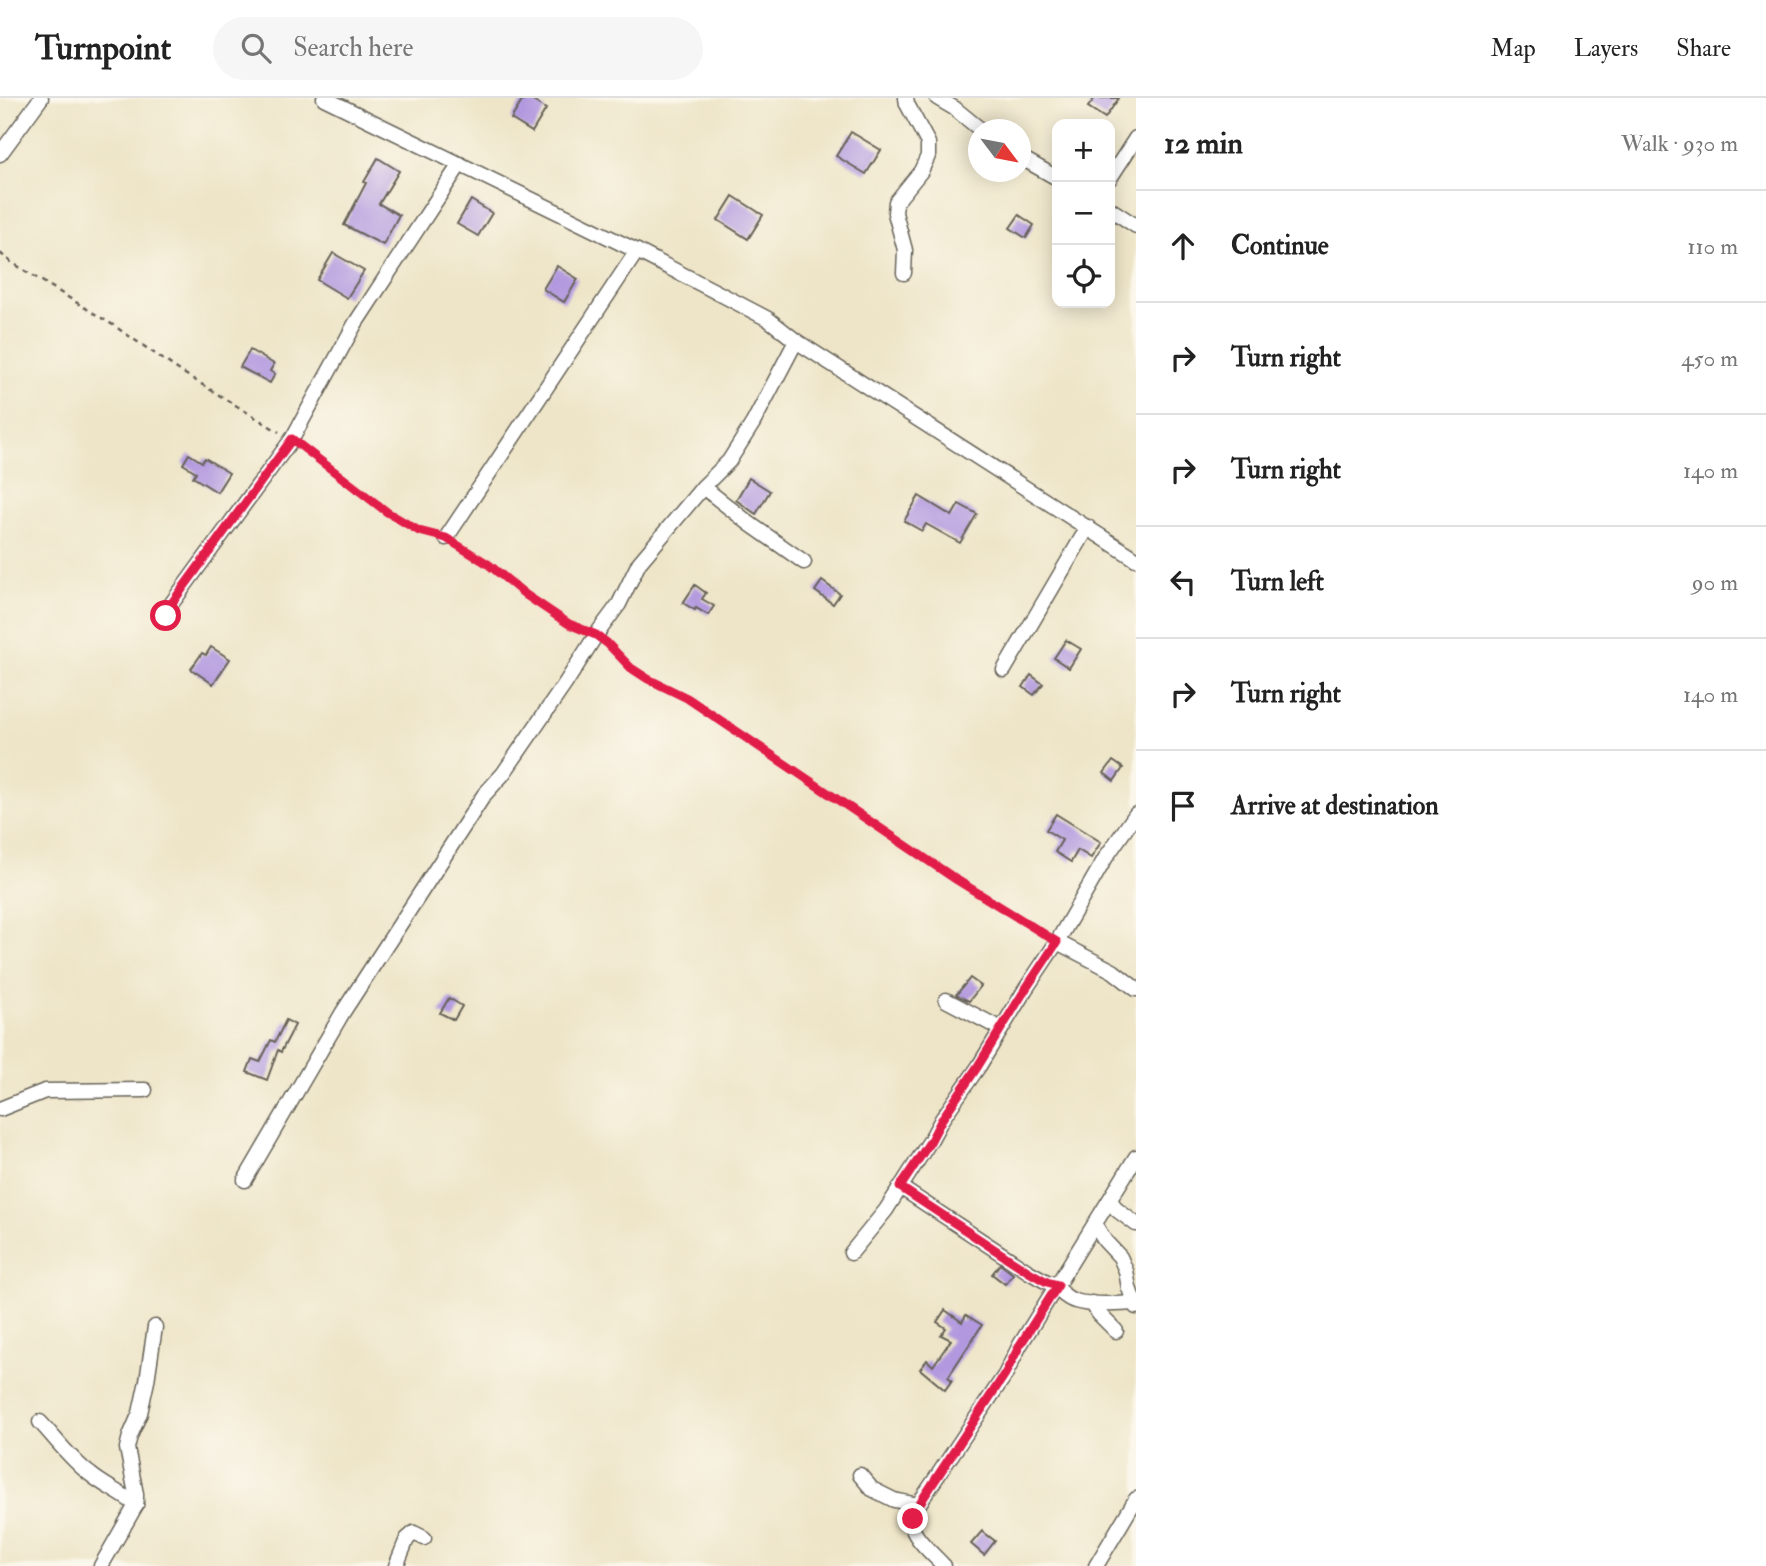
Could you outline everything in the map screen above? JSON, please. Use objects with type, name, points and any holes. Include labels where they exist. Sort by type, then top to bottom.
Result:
[{"type":"street","points":[[0,154],[41,98]]},
{"type":"street","points":[[324,98],[637,251],[768,319],[796,341],[1136,559]]},
{"type":"street","points":[[904,273],[905,250],[895,213],[896,202],[921,171],[928,156],[928,143],[906,98]]},
{"type":"street","points":[[937,98],[968,119]]},
{"type":"street","points":[[1115,170],[1136,138]]},
{"type":"street","points":[[1031,163],[1052,175]]},
{"type":"street","points":[[166,616],[169,607],[292,439],[355,324],[460,164]]},
{"type":"street","points":[[1115,212],[1136,226]]},
{"type":"street","points":[[446,538],[637,251]]},
{"type":"street","points":[[245,1180],[343,1012],[484,795],[503,774],[619,604],[639,563],[703,487],[729,461],[753,423],[796,341]]},
{"type":"street","points":[[703,487],[804,562]]},
{"type":"street","points":[[1004,670],[1088,527]]},
{"type":"street","points":[[851,1253],[886,1209],[930,1142],[942,1119],[1057,942],[1106,857],[1136,814]]},
{"type":"street","points":[[1057,942],[1113,971],[1136,989]]},
{"type":"street","points":[[946,1000],[1001,1029]]},
{"type":"street","points":[[0,1109],[45,1091],[145,1090]]},
{"type":"street","points":[[944,1566],[913,1529],[913,1519],[918,1506],[1005,1374],[1020,1345],[1136,1157]]},
{"type":"street","points":[[900,1187],[1029,1272],[1057,1286],[1066,1297],[1074,1301],[1106,1305],[1135,1305],[1120,1257],[1095,1225]]},
{"type":"street","points":[[1110,1200],[1116,1210],[1136,1224]]},
{"type":"street","points":[[1092,1303],[1116,1331]]},
{"type":"street","points":[[101,1566],[136,1505],[127,1448],[140,1412],[155,1327]]},
{"type":"street","points":[[40,1422],[83,1469],[136,1505]]},
{"type":"street","points":[[860,1475],[872,1489],[894,1500],[918,1506]]},
{"type":"street","points":[[1096,1566],[1136,1499]]},
{"type":"street","points":[[396,1566],[407,1539],[414,1532],[424,1538]]},
{"type":"path","points":[[0,253],[238,408],[292,439],[387,512],[419,531],[446,538],[488,564],[526,595],[569,624],[596,635],[631,668],[687,698],[957,880],[1057,942]]},
{"type":"building","points":[[524,98],[546,109],[532,132],[511,119]]},
{"type":"building","points":[[1095,98],[1119,98],[1105,118],[1088,107]]},
{"type":"building","points":[[851,132],[881,150],[866,174],[836,156]]},
{"type":"building","points":[[378,158],[399,171],[379,204],[399,215],[383,245],[344,225]]},
{"type":"building","points":[[733,196],[763,215],[748,239],[718,220]]},
{"type":"building","points":[[471,200],[492,213],[478,236],[457,224]]},
{"type":"building","points":[[1019,215],[1034,225],[1026,238],[1010,228]]},
{"type":"building","points":[[333,253],[364,271],[347,298],[317,280]]},
{"type":"building","points":[[557,266],[578,279],[564,302],[543,289]]},
{"type":"building","points":[[250,350],[274,364],[270,371],[275,374],[270,383],[240,367]]},
{"type":"building","points":[[189,454],[202,462],[205,458],[229,473],[217,492],[193,477],[196,472],[183,464]]},
{"type":"building","points":[[749,478],[770,491],[756,514],[736,500]]},
{"type":"building","points":[[919,496],[952,516],[959,504],[977,514],[960,543],[926,524],[922,531],[904,521]]},
{"type":"building","points":[[822,581],[840,594],[833,604],[815,591]]},
{"type":"building","points":[[695,585],[706,593],[702,599],[714,606],[708,615],[683,603]]},
{"type":"building","points":[[1066,640],[1081,649],[1069,668],[1054,658]]},
{"type":"building","points":[[211,647],[230,659],[213,684],[191,669],[202,653],[206,655]]},
{"type":"building","points":[[1031,675],[1043,684],[1034,695],[1023,687]]},
{"type":"building","points":[[1113,761],[1123,768],[1114,781],[1104,773]]},
{"type":"building","points":[[1056,814],[1101,842],[1091,858],[1078,850],[1071,862],[1055,852],[1062,840],[1046,830]]},
{"type":"building","points":[[970,978],[981,986],[969,1001],[956,995]]},
{"type":"building","points":[[449,998],[462,1006],[454,1020],[440,1013]]},
{"type":"building","points":[[286,1020],[295,1025],[281,1052],[278,1050],[267,1080],[247,1072],[252,1059],[260,1062],[271,1040],[275,1042]]},
{"type":"building","points":[[1000,1264],[1013,1274],[1005,1284],[992,1274]]},
{"type":"building","points":[[945,1310],[962,1322],[966,1315],[982,1325],[948,1377],[952,1380],[945,1390],[920,1369],[927,1360],[933,1366],[951,1340],[941,1335],[946,1328],[937,1322]]},
{"type":"building","points":[[982,1531],[995,1541],[984,1555],[971,1544]]},
{"type":"route","points":[[166,616],[169,607],[292,439],[387,512],[419,531],[446,538],[488,564],[526,595],[569,624],[596,635],[631,668],[687,698],[957,880],[1057,942],[900,1187],[1029,1272],[1058,1285],[1005,1374],[939,1471],[913,1519]]}]
